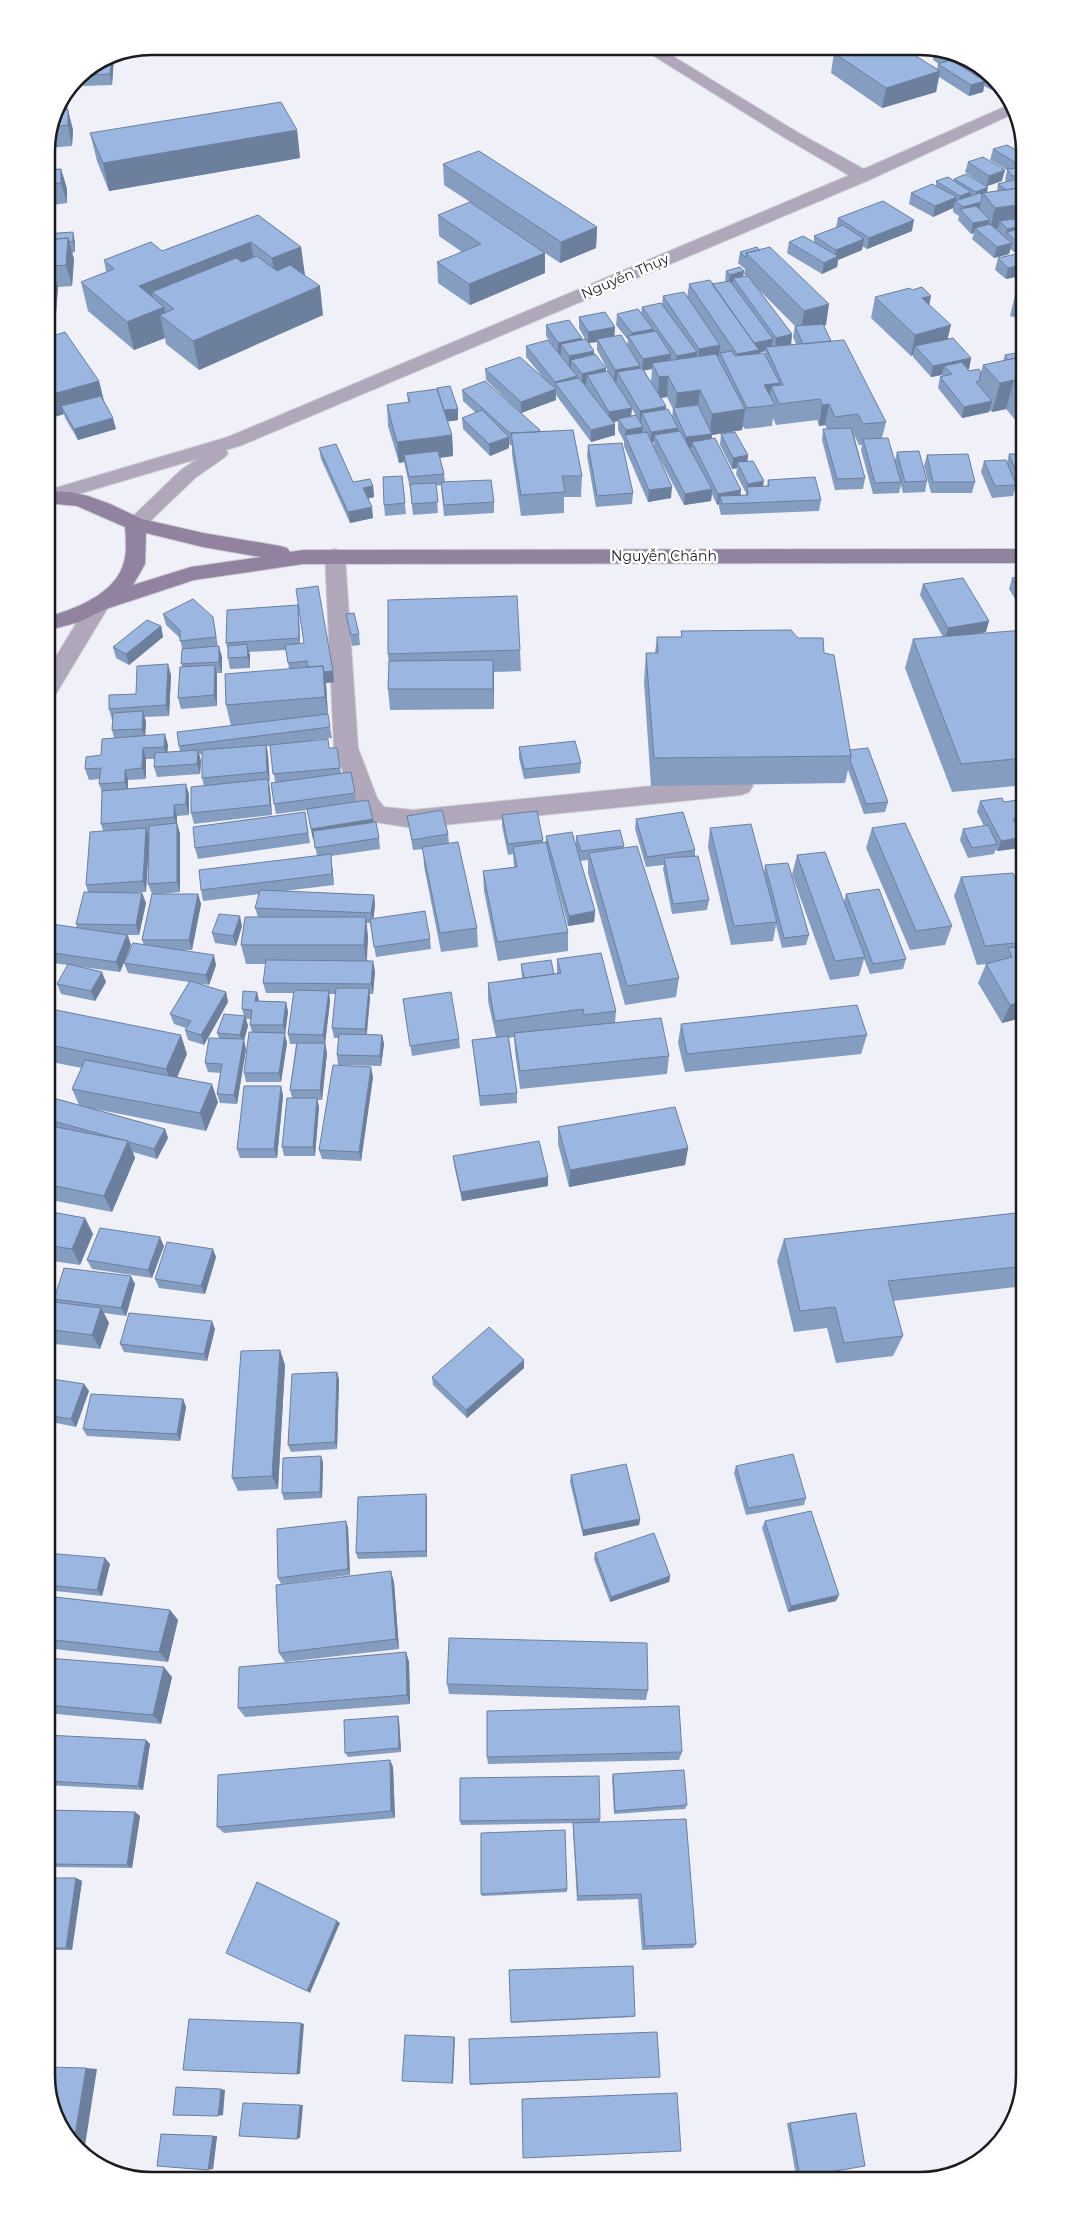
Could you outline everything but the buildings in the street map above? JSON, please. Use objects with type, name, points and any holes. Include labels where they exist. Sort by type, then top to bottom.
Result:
[{"type":"main road","points":[[55,497],[82,499],[108,509],[135,524],[203,540],[303,557]]},
{"type":"main road","points":[[99,604],[120,587],[133,566],[136,544],[135,524]]},
{"type":"main road","name":"Nguyễn Chánh","points":[[303,557],[1016,556]]},
{"type":"main road","points":[[55,622],[65,620],[99,604],[191,574],[303,557]]},
{"type":"street","points":[[660,55],[791,135],[863,176]]},
{"type":"street","name":"Nguyễn Thụy","points":[[235,441],[863,176],[1007,111]]},
{"type":"street","points":[[55,494],[235,441]]},
{"type":"street","points":[[135,524],[188,474],[235,441]]},
{"type":"street","points":[[334,556],[346,748],[366,801],[377,815],[413,819],[741,786]]},
{"type":"street","points":[[55,677],[99,604]]}]
